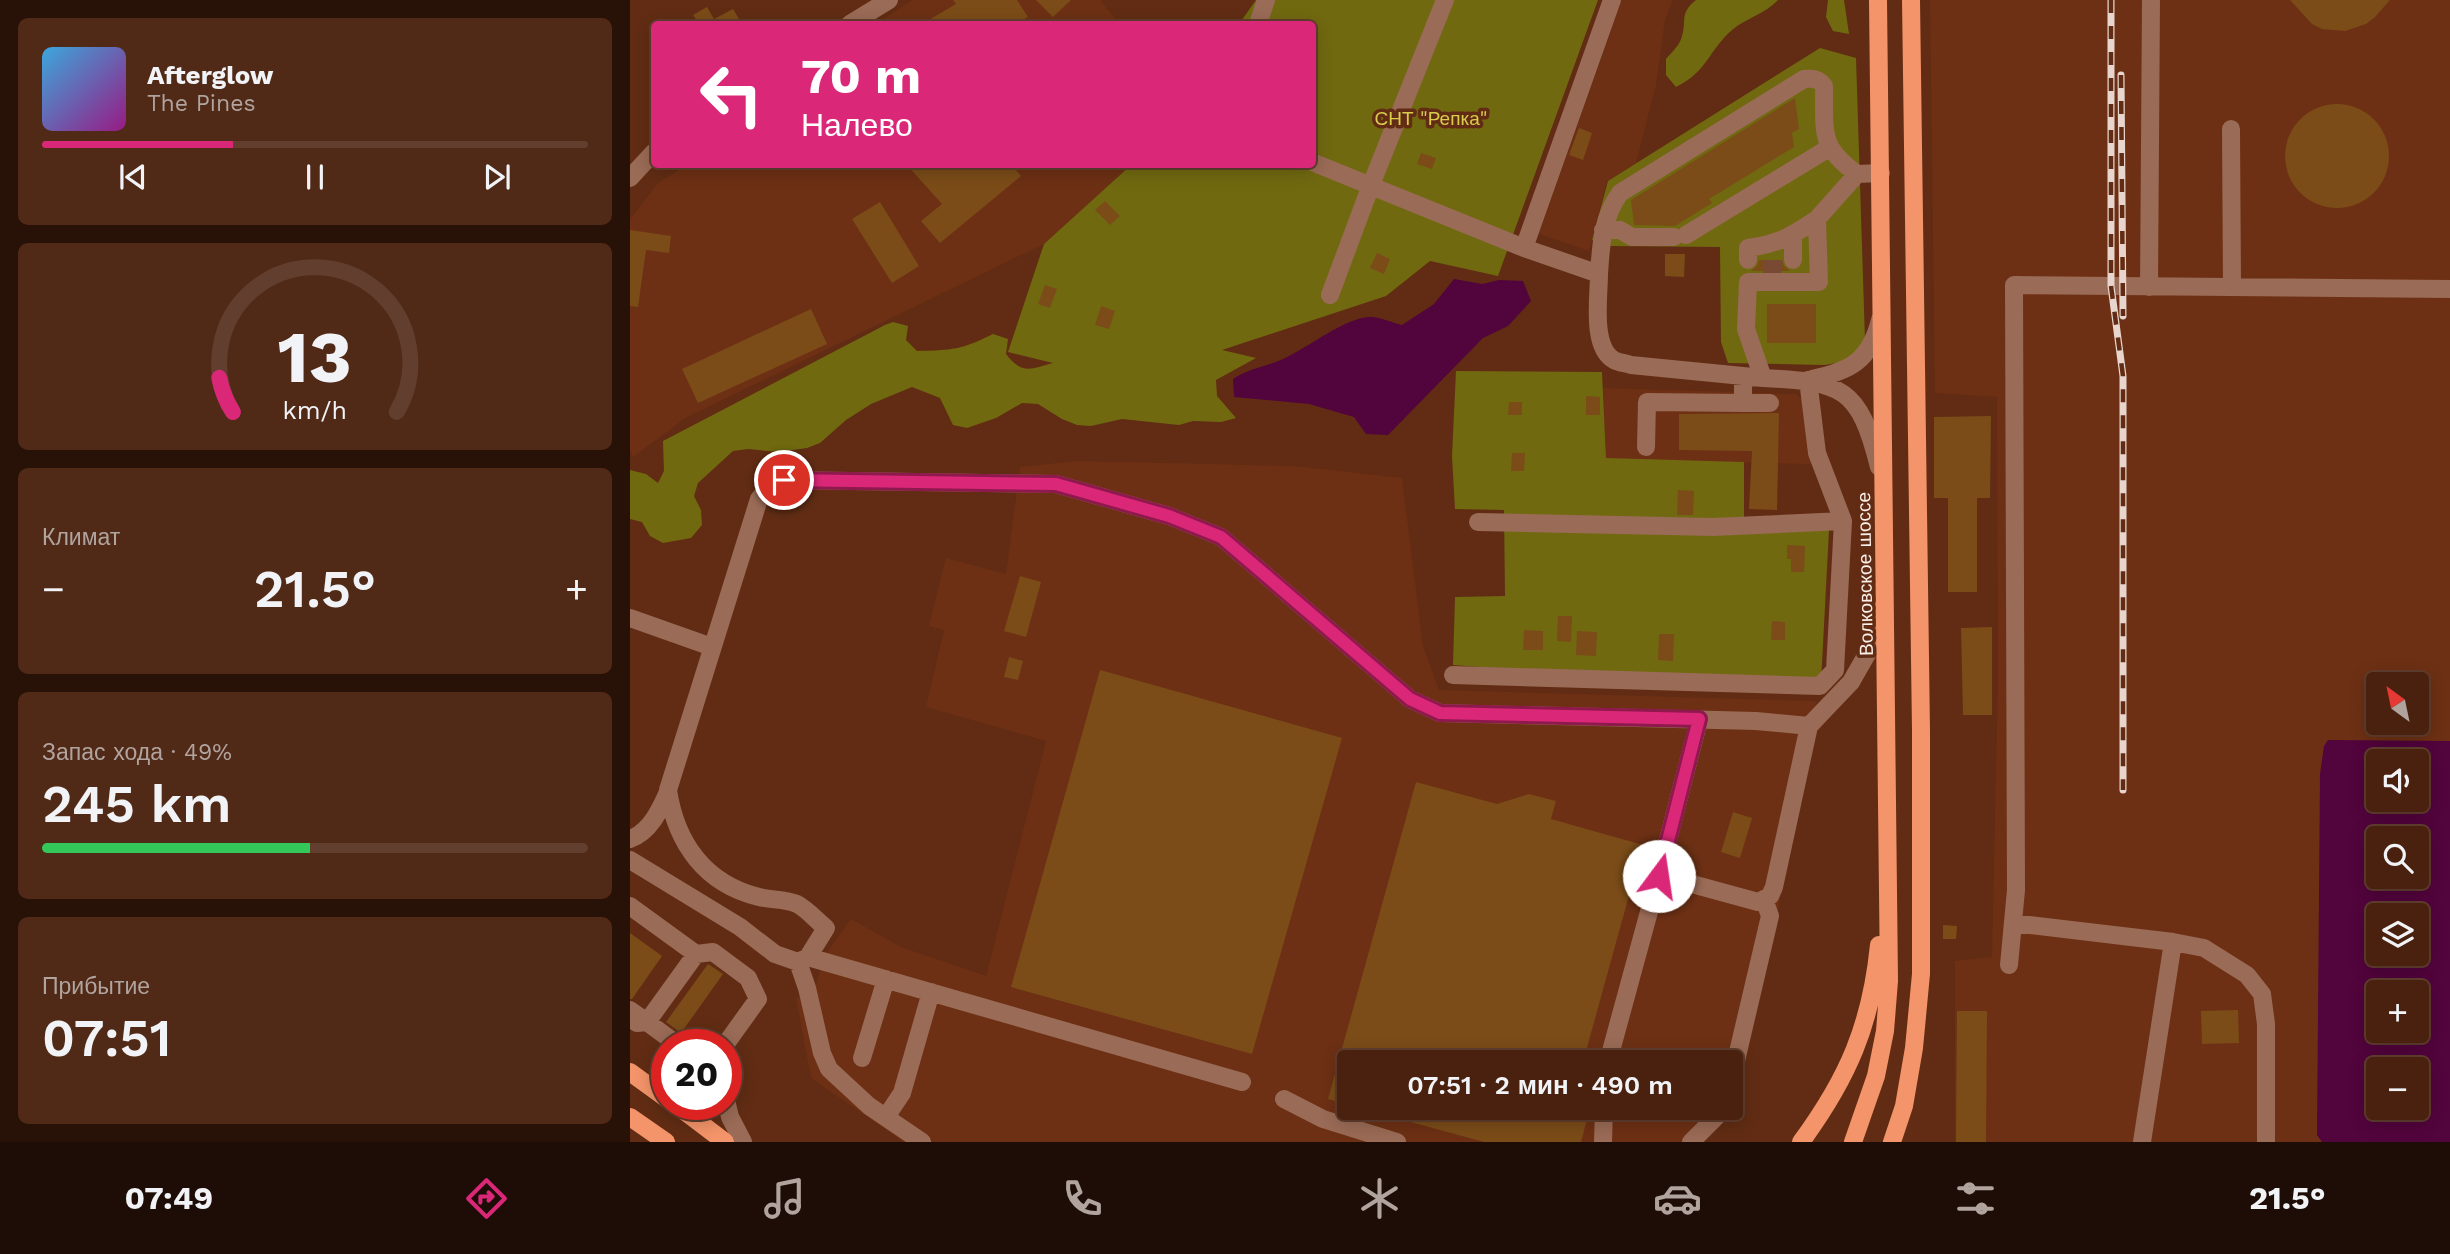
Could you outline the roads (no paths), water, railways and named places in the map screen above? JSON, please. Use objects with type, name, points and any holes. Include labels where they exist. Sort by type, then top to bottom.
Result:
[{"type":"main road","name":"Волковское шоссе","points":[[1853,1142],[1876,1076],[1885,1031],[1889,981],[1878,0]]},
{"type":"main road","points":[[1892,1142],[1904,1106],[1914,1048],[1921,974],[1912,0]]},
{"type":"main road","points":[[1801,1142],[1832,1097],[1849,1066],[1863,1027],[1876,975],[1889,844]]},
{"type":"main road","points":[[630,1072],[651,1087]]},
{"type":"main road","points":[[630,1117],[666,1142]]},
{"type":"main road","points":[[696,1120],[725,1142]]},
{"type":"street","points":[[855,21],[889,0]]},
{"type":"street","points":[[1259,21],[1266,0]]},
{"type":"street","points":[[1330,295],[1445,0]]},
{"type":"street","points":[[1524,248],[1612,0]]},
{"type":"street","points":[[2150,286],[2151,0]]},
{"type":"street","points":[[1881,173],[1857,174],[1829,148],[1825,131],[1824,86],[1821,81],[1813,78],[1804,79],[1620,192],[1603,230],[1599,274],[1599,334],[1603,351],[1614,360],[1630,365],[1808,380],[1831,375],[1860,361],[1877,333],[1882,310]]},
{"type":"street","points":[[2231,130],[2232,287]]},
{"type":"street","points":[[1603,230],[1620,230],[1632,237],[1680,236],[1829,148]]},
{"type":"street","points":[[630,178],[651,155]]},
{"type":"street","points":[[1316,164],[1524,248],[1599,274]]},
{"type":"street","points":[[1748,272],[1772,265],[1793,236],[1817,219],[1857,174]]},
{"type":"street","points":[[1763,378],[1746,329],[1748,248],[1772,265],[1819,282],[1817,219]]},
{"type":"street","points":[[1793,236],[1793,272]]},
{"type":"street","points":[[2009,965],[2016,890],[2014,285],[2450,289]]},
{"type":"street","points":[[1743,403],[1744,376]]},
{"type":"street","points":[[1808,380],[1844,393],[1862,414],[1872,437],[1884,487]]},
{"type":"street","points":[[1453,676],[1820,686],[1835,670],[1843,521],[1817,453],[1808,380]]},
{"type":"street","points":[[1646,447],[1647,402],[1770,403]]},
{"type":"street","points":[[630,839],[659,814],[759,499],[770,485],[784,480],[1056,484],[1169,516],[1221,537],[1410,699],[1440,713],[1756,721],[1809,726]]},
{"type":"street","points":[[1478,522],[1713,527],[1843,521]]},
{"type":"street","points":[[1659,876],[1758,902],[1770,896],[1809,726],[1851,682],[1871,647],[1886,596]]},
{"type":"street","points":[[630,618],[712,647]]},
{"type":"street","points":[[1611,1050],[1699,719]]},
{"type":"street","points":[[668,790],[671,811],[691,855],[718,880],[757,897],[796,904],[826,928],[803,960],[822,1053],[829,1069],[869,1106],[922,1142]]},
{"type":"street","points":[[630,860],[740,927],[775,954],[886,979],[1242,1082]]},
{"type":"street","points":[[1739,1050],[1770,916],[1764,899]]},
{"type":"street","points":[[630,906],[696,954],[713,952],[748,978],[758,999],[736,1029]]},
{"type":"street","points":[[2013,923],[2204,948],[2247,975],[2262,994],[2266,1024],[2266,1142]]},
{"type":"street","points":[[2142,1142],[2173,942]]},
{"type":"street","points":[[630,1010],[638,1023],[696,954]]},
{"type":"street","points":[[862,1058],[886,979]]},
{"type":"street","points":[[886,1118],[902,1093],[931,992]]},
{"type":"street","points":[[1284,1099],[1323,1119],[1397,1142]]},
{"type":"street","points":[[731,1120],[743,1142]]},
{"type":"street","points":[[1603,1142],[1604,1120]]},
{"type":"street","points":[[1692,1142],[1713,1120]]},
{"type":"tunnel","points":[[1772,260],[1772,274]]},
{"type":"railway","points":[[2111,0],[2111,286],[2123,376],[2123,790]]},
{"type":"railway","points":[[2121,75],[2123,316]]},
{"type":"park label","name":"СНТ \"Репка\"","points":[[1431,118]]}]
